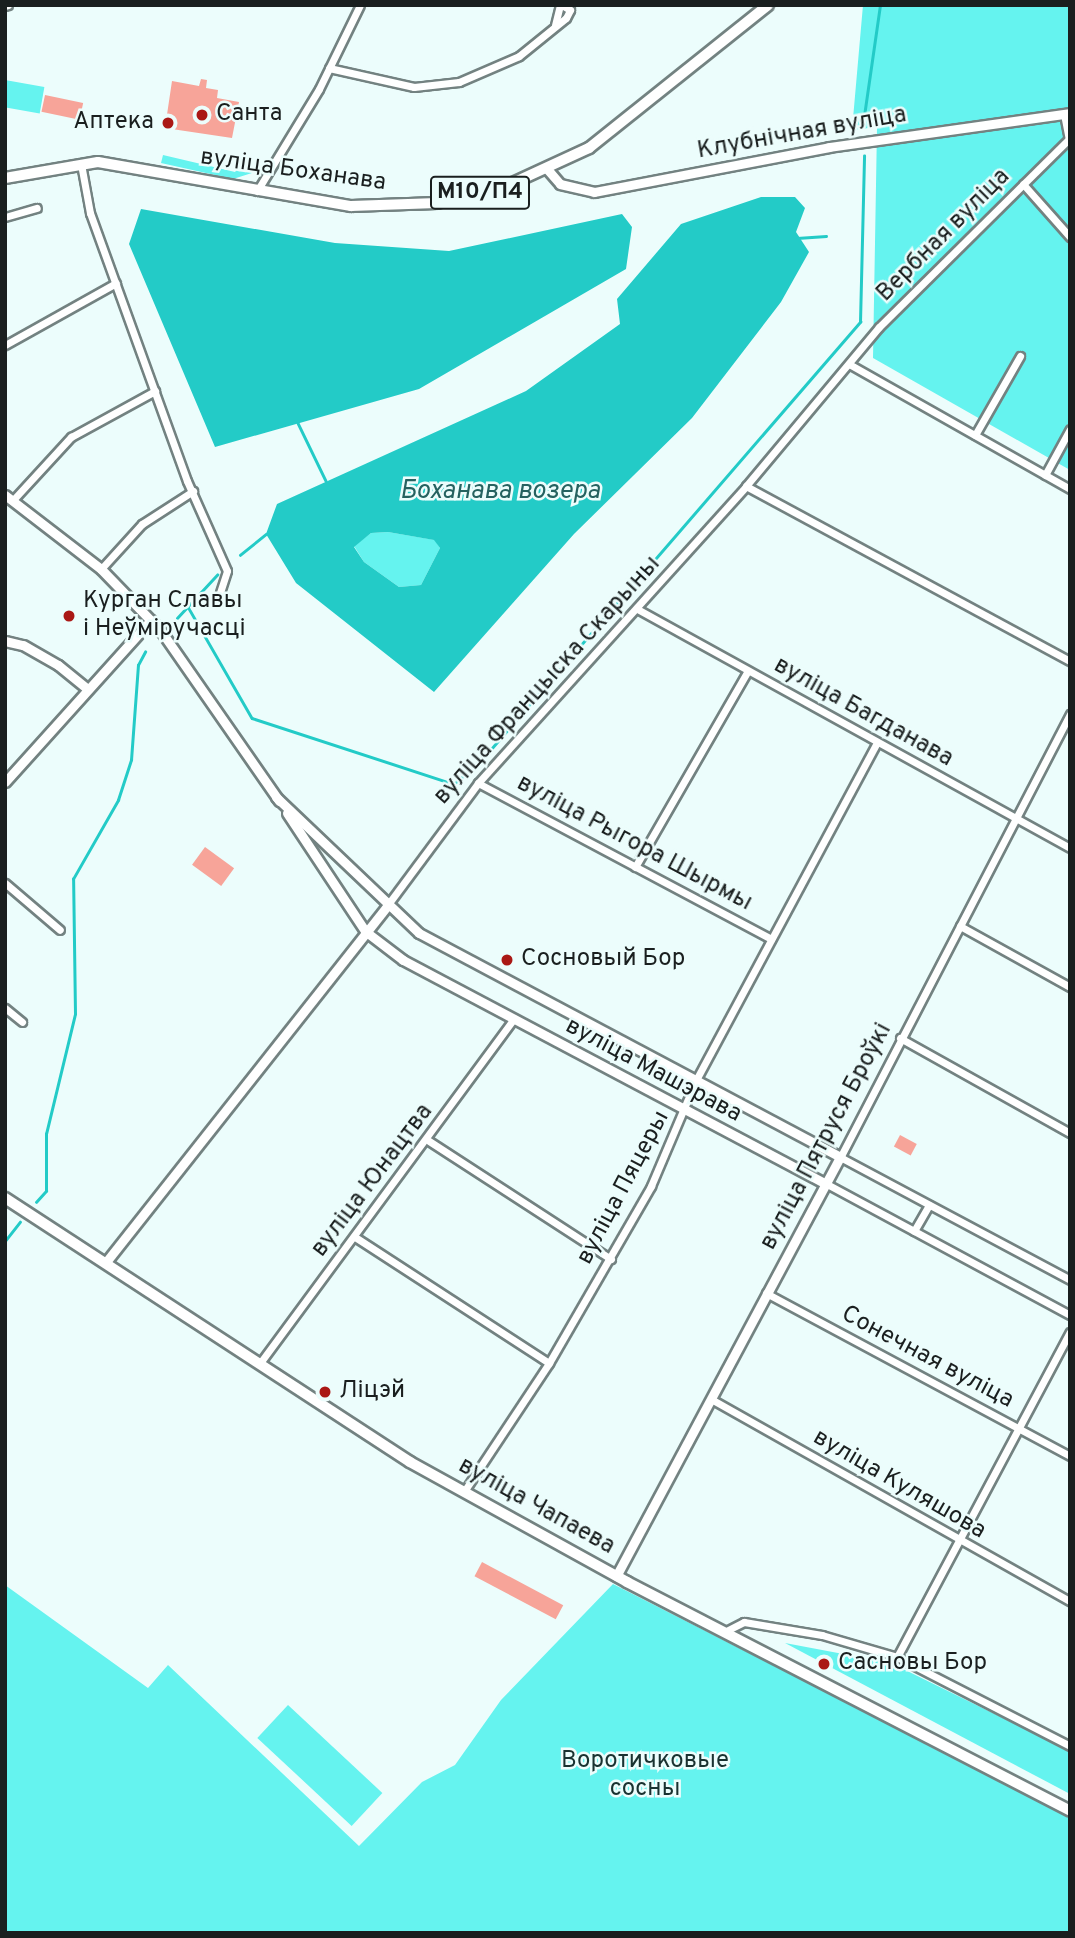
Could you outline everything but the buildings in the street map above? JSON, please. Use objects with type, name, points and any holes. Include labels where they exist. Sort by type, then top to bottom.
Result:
[{"type":"main road","name":"вуліца Боханава","points":[[5,178],[81,162],[138,167],[257,191],[351,206],[413,207],[502,188],[548,170],[644,109],[768,5]]},
{"type":"main road","name":"вуліца Чапаева","points":[[6,1201],[106,1262],[344,1422],[616,1576],[728,1630],[1070,1811]]},
{"type":"street","points":[[257,191],[329,68],[360,5]]},
{"type":"street","points":[[329,68],[414,87],[450,84],[500,67],[569,15],[561,5]]},
{"type":"street","points":[[555,25],[561,5]]},
{"type":"street","name":"Клубнічная вуліца","points":[[548,170],[568,187],[594,192],[829,147],[1067,113]]},
{"type":"street","name":"Вербная вуліца","points":[[849,364],[879,327],[1069,138],[1067,113]]},
{"type":"street","points":[[81,162],[90,213],[193,491],[227,571],[220,593]]},
{"type":"street","points":[[1023,184],[1070,237]]},
{"type":"street","points":[[5,217],[37,208]]},
{"type":"street","points":[[6,342],[116,284]]},
{"type":"street","points":[[975,435],[1020,356]]},
{"type":"street","points":[[1070,489],[849,364],[803,411],[746,486],[1070,661]]},
{"type":"street","points":[[9,497],[71,437],[155,391]]},
{"type":"street","points":[[1045,475],[1070,429]]},
{"type":"street","name":"вуліца Францыска Скарыны","points":[[106,1262],[386,906],[478,783],[639,610],[746,486]]},
{"type":"street","points":[[101,569],[142,524],[193,491]]},
{"type":"street","name":"вуліца Машэрава","points":[[9,497],[101,569],[151,620],[276,797],[365,931],[403,960],[1070,1315]]},
{"type":"street","name":"вуліца Багданава","points":[[639,610],[876,744],[1070,848]]},
{"type":"street","points":[[5,782],[151,620]]},
{"type":"street","points":[[5,641],[46,658],[88,689]]},
{"type":"street","points":[[635,867],[747,672]]},
{"type":"street","name":"вуліца Пятруся Броўкі","points":[[616,1576],[840,1157],[1014,816],[1070,714]]},
{"type":"street","name":"вуліца Пяцеры","points":[[465,1490],[549,1363],[611,1259],[687,1111],[696,1080],[876,744]]},
{"type":"street","name":"вуліца Рыгора Шырмы","points":[[478,783],[771,939]]},
{"type":"street","name":"вуліца Машэрава","points":[[276,797],[386,906],[419,933],[1070,1280]]},
{"type":"street","points":[[5,883],[60,930]]},
{"type":"street","points":[[960,926],[1070,987]]},
{"type":"street","points":[[5,1008],[22,1022]]},
{"type":"street","name":"вуліца Юнацтва","points":[[260,1363],[429,1141],[513,1019]]},
{"type":"street","points":[[900,1038],[1070,1133]]},
{"type":"street","points":[[429,1141],[611,1259]]},
{"type":"street","points":[[914,1231],[929,1205]]},
{"type":"street","points":[[355,1237],[549,1363]]},
{"type":"street","name":"Сонечная вуліца","points":[[766,1293],[1070,1456]]},
{"type":"street","points":[[897,1657],[1070,1332]]},
{"type":"street","name":"вуліца Куляшова","points":[[711,1399],[958,1541],[1070,1601]]},
{"type":"street","points":[[728,1630],[744,1622],[897,1657],[1070,1746]]},
{"type":"green space","points":[[863,5],[1070,5],[1070,470],[873,358],[877,127],[852,130]]},
{"type":"green space","points":[[5,80],[44,87],[40,114],[5,107]]},
{"type":"green space","points":[[163,155],[235,172],[245,160],[255,172],[233,179],[161,163]]},
{"type":"green space","points":[[388,532],[435,540],[440,548],[421,585],[399,587],[364,562],[354,546],[371,533]]},
{"type":"green space","name":"Воротичковые сосны","points":[[613,1584],[1070,1816],[1070,1933],[5,1933],[5,1585],[148,1688],[168,1665],[359,1846],[422,1782],[455,1765],[501,1700]]},
{"type":"green space","points":[[785,1643],[891,1663],[1070,1751],[1070,1794]]},
{"type":"green space","points":[[288,1705],[382,1793],[352,1826],[257,1738]]},
{"type":"water","name":"Боханава возера","points":[[761,197],[795,197],[805,208],[796,232],[809,252],[781,302],[692,418],[574,534],[434,692],[296,583],[266,534],[277,504],[526,391],[620,324],[617,299],[681,224]],"holes":[[[388,532],[434,540],[440,548],[421,585],[399,587],[364,562],[354,547],[371,533]]]},
{"type":"water","points":[[141,209],[335,243],[449,251],[622,214],[632,227],[626,269],[419,389],[215,447],[129,244]]},
{"type":"waterway","points":[[864,116],[880,5]]},
{"type":"waterway","points":[[187,605],[252,718],[454,784],[485,756],[860,322],[864,156]]},
{"type":"waterway","points":[[797,238],[826,236]]},
{"type":"waterway","points":[[298,423],[326,481]]},
{"type":"waterway","points":[[240,555],[266,534]]},
{"type":"waterway","points":[[177,618],[217,575]]},
{"type":"waterway","points":[[36,1202],[46,1191],[46,1134],[75,1014],[73,879],[118,800],[131,760],[138,665],[145,652]]},
{"type":"waterway","points":[[5,1241],[20,1222]]},
{"type":"place","name":"Санта","points":[[202,115]]},
{"type":"place","name":"Аптека","points":[[168,123]]},
{"type":"place","name":"Курган Славы і Неўміручасці","points":[[69,616]]},
{"type":"place","name":"Сосновый Бор","points":[[507,960]]},
{"type":"place","name":"Ліцэй","points":[[325,1392]]},
{"type":"place","name":"Сасновы Бор","points":[[824,1664]]}]
